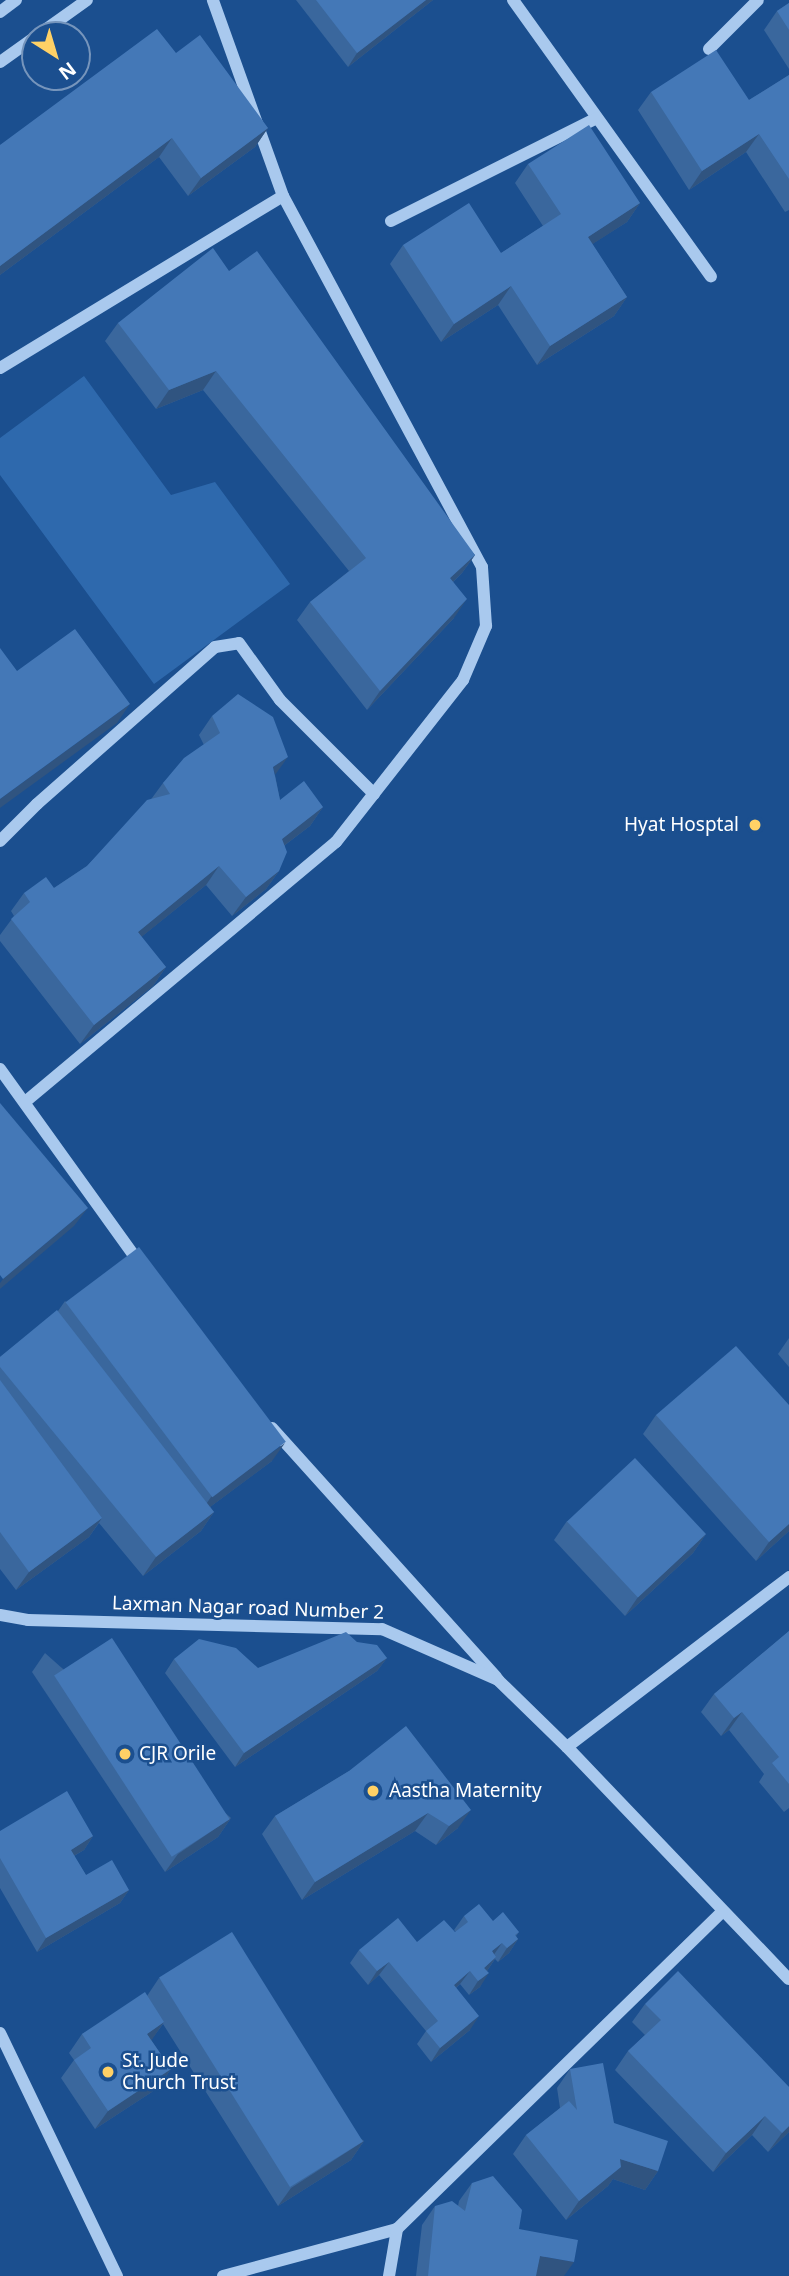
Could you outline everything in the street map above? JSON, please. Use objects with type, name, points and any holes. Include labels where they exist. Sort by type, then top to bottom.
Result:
[{"type":"street","points":[[0,12],[16,0]]},
{"type":"street","points":[[57,21],[87,0]]},
{"type":"street","points":[[25,1102],[336,842],[463,680],[486,626],[482,567],[283,196],[214,0]]},
{"type":"street","points":[[513,0],[711,277]]},
{"type":"street","points":[[709,49],[758,0]]},
{"type":"street","points":[[0,62],[21,47]]},
{"type":"street","points":[[391,221],[597,118]]},
{"type":"street","points":[[0,369],[283,196]]},
{"type":"street","points":[[0,841],[37,804],[215,647],[239,643],[280,700],[374,794]]},
{"type":"street","points":[[0,1069],[145,1270]]},
{"type":"street","points":[[266,1422],[498,1680]]},
{"type":"street","points":[[567,1747],[789,1577]]},
{"type":"street","name":"Laxman Nagar road Number 2","points":[[0,1615],[28,1620],[382,1629],[498,1680],[567,1747],[789,1979]]},
{"type":"street","points":[[223,2276],[397,2229],[722,1912]]},
{"type":"street","points":[[0,2033],[117,2276]]},
{"type":"street","points":[[389,2276],[397,2229]]},
{"type":"shaded area","points":[[84,376],[171,495],[215,482],[290,584],[154,684],[0,475],[0,438]]},
{"type":"building","points":[[316,0],[426,0],[357,53]]},
{"type":"building","points":[[789,3],[789,30],[777,11]]},
{"type":"building","points":[[157,29],[176,53],[200,35],[268,128],[201,178],[172,138],[0,266],[0,145],[73,91],[91,91],[91,78]]},
{"type":"building","points":[[716,50],[749,100],[789,75],[789,179],[759,134],[702,171],[651,92]]},
{"type":"building","points":[[589,125],[640,203],[588,237],[627,297],[550,346],[511,286],[454,324],[403,245],[469,203],[501,253],[561,214],[528,164]]},
{"type":"building","points":[[213,248],[229,271],[257,251],[475,555],[450,578],[467,599],[380,691],[310,602],[366,558],[216,371],[169,390],[118,323]]},
{"type":"building","points":[[75,629],[130,704],[0,799],[0,648],[17,671]]},
{"type":"building","points":[[238,694],[273,717],[288,757],[273,767],[280,800],[304,781],[323,807],[282,839],[287,852],[279,871],[246,897],[219,866],[138,932],[166,967],[94,1025],[11,919],[30,902],[24,893],[46,877],[54,888],[87,866],[147,800],[170,794],[163,783],[184,758],[220,733],[212,716]]},
{"type":"building","points":[[0,1103],[88,1208],[3,1279],[0,1275]]},
{"type":"building","points":[[139,1247],[286,1442],[212,1497],[66,1302]]},
{"type":"building","points":[[57,1310],[214,1512],[156,1557],[0,1367],[0,1357]]},
{"type":"building","points":[[736,1346],[789,1405],[789,1524],[769,1542],[656,1415]]},
{"type":"building","points":[[0,1380],[102,1518],[29,1572],[0,1532]]},
{"type":"building","points":[[635,1458],[706,1534],[638,1597],[567,1521]]},
{"type":"building","points":[[789,1631],[789,1784],[772,1763],[779,1757],[742,1712],[734,1718],[714,1694]]},
{"type":"building","points":[[346,1632],[357,1642],[377,1645],[387,1658],[244,1753],[174,1659],[199,1639],[236,1648],[258,1668]]},
{"type":"building","name":"CJR Orile","points":[[112,1638],[230,1819],[172,1857],[54,1676]]},
{"type":"building","points":[[406,1726],[471,1810],[449,1826],[428,1813],[315,1882],[275,1816],[349,1771]]},
{"type":"building","points":[[67,1791],[93,1836],[71,1850],[86,1875],[112,1860],[129,1890],[46,1938],[0,1858],[0,1831]]},
{"type":"building","points":[[479,1904],[493,1921],[503,1912],[519,1932],[515,1935],[518,1939],[507,1948],[502,1943],[492,1951],[496,1957],[484,1968],[489,1973],[478,1981],[470,1971],[454,1985],[479,2016],[440,2048],[426,2031],[438,2021],[389,1962],[377,1971],[359,1950],[398,1918],[417,1942],[444,1920],[455,1932],[468,1922],[464,1916]]},
{"type":"building","points":[[232,1932],[363,2141],[290,2187],[159,1978]]},
{"type":"building","points":[[678,1971],[789,2087],[789,2126],[782,2133],[765,2116],[726,2153],[628,2051],[661,2020],[645,2004]]},
{"type":"building","name":"St. Jude Church Trust","points":[[145,1992],[164,2022],[147,2034],[171,2069],[108,2111],[74,2060],[91,2048],[82,2034]]},
{"type":"building","points":[[603,2063],[614,2123],[668,2141],[658,2171],[620,2159],[621,2167],[579,2201],[526,2135],[569,2101],[577,2110],[570,2069]]},
{"type":"building","points":[[493,2176],[522,2210],[519,2229],[578,2240],[574,2262],[540,2256],[536,2276],[428,2276],[435,2206],[452,2201],[465,2211],[472,2183]]},
{"type":"place","name":"Hyat Hosptal","points":[[755,825]]},
{"type":"place","name":"CJR Orile","points":[[125,1754]]},
{"type":"place","name":"Aastha Maternity","points":[[373,1791]]},
{"type":"place","name":"St. Jude Church Trust","points":[[108,2072]]}]
